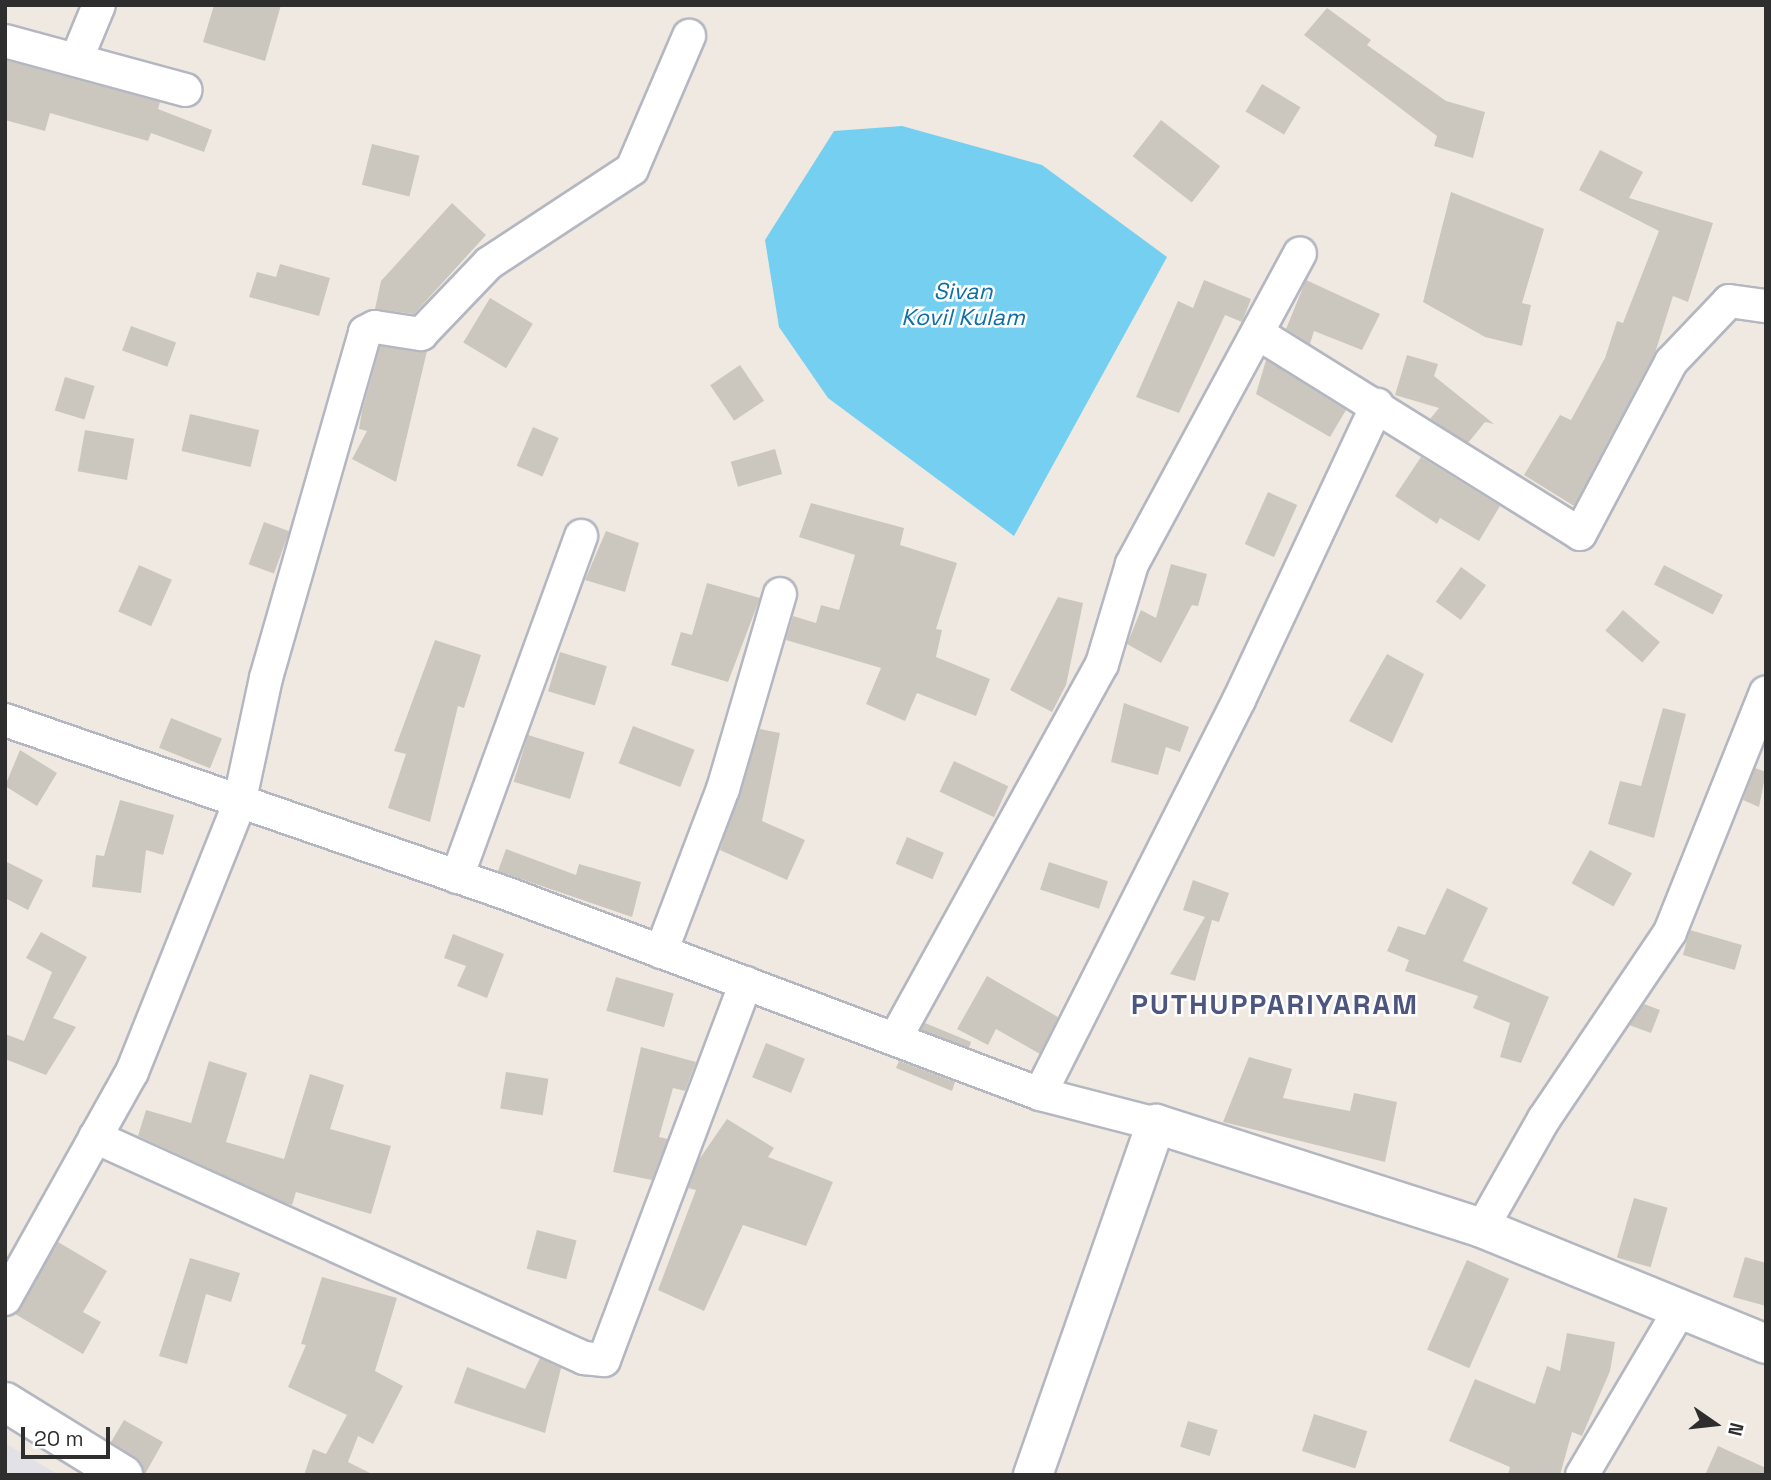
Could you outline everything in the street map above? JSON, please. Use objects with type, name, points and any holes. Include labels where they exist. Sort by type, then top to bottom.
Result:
[{"type":"street","points":[[77,58],[99,5]]},
{"type":"street","points":[[5,1299],[132,1072],[239,804],[266,678],[365,332],[375,327],[421,334],[489,263],[632,169],[689,36]]},
{"type":"street","points":[[5,41],[77,58],[97,71],[185,90]]},
{"type":"street","points":[[895,1039],[1102,664],[1132,564],[1259,334],[1300,253]]},
{"type":"street","points":[[1259,334],[1377,405],[1580,534],[1671,362],[1729,301],[1766,306]]},
{"type":"street","points":[[1040,1094],[1239,700],[1377,405]]},
{"type":"street","points":[[457,877],[581,536]]},
{"type":"street","points":[[661,951],[723,789],[780,594]]},
{"type":"street","points":[[1482,1228],[1544,1119],[1670,932],[1766,692]]},
{"type":"street","points":[[5,720],[239,804],[457,877],[1040,1094],[1156,1124],[1482,1228],[1766,1344]]},
{"type":"street","points":[[95,1137],[584,1358],[604,1360],[746,983]]},
{"type":"street","points":[[1033,1475],[1156,1124]]},
{"type":"street","points":[[1582,1475],[1680,1309]]},
{"type":"street","points":[[5,1402],[123,1475]]},
{"type":"shaded area","points":[[5,1443],[59,1475],[5,1475]]},
{"type":"water","name":"Sivan Kovil Kulam","points":[[902,126],[1042,165],[1167,257],[1014,536],[828,398],[779,327],[765,240],[834,131]]},
{"type":"building","points":[[214,5],[281,5],[265,61],[203,42]]},
{"type":"building","points":[[1327,8],[1371,40],[1367,45],[1446,101],[1485,112],[1473,158],[1434,146],[1437,136],[1304,35]]},
{"type":"building","points":[[5,60],[160,102],[158,109],[212,130],[204,152],[151,133],[148,141],[50,113],[45,131],[5,120]]},
{"type":"building","points":[[1262,84],[1301,107],[1284,135],[1246,111]]},
{"type":"building","points":[[1161,120],[1220,166],[1192,202],[1133,156]]},
{"type":"building","points":[[372,144],[420,156],[409,197],[362,185]]},
{"type":"building","points":[[1600,150],[1643,172],[1629,198],[1713,223],[1688,302],[1673,296],[1655,353],[1574,506],[1524,475],[1560,415],[1571,420],[1605,358],[1617,321],[1623,323],[1659,231],[1579,190]]},
{"type":"building","points":[[1451,192],[1544,229],[1522,303],[1531,305],[1522,346],[1485,337],[1423,302]]},
{"type":"building","points":[[452,203],[486,235],[414,314],[375,309],[381,281]]},
{"type":"building","points":[[280,264],[330,278],[319,316],[249,297],[257,272],[276,277]]},
{"type":"building","points":[[1204,280],[1251,299],[1242,322],[1225,315],[1179,413],[1136,397],[1178,301],[1193,308]]},
{"type":"building","points":[[1306,280],[1380,314],[1362,350],[1314,331],[1310,344],[1286,329]]},
{"type":"building","points":[[490,298],[533,324],[506,368],[463,343]]},
{"type":"building","points":[[131,326],[176,342],[167,367],[122,350]]},
{"type":"building","points":[[380,346],[427,351],[396,482],[352,459],[367,431],[359,429]]},
{"type":"building","points":[[1407,355],[1438,364],[1434,376],[1494,424],[1485,422],[1468,443],[1430,419],[1439,408],[1395,395]]},
{"type":"building","points":[[1266,360],[1346,410],[1330,437],[1256,394]]},
{"type":"building","points":[[740,365],[764,401],[734,421],[710,385]]},
{"type":"building","points":[[65,377],[95,386],[84,420],[55,410]]},
{"type":"building","points":[[190,414],[259,430],[251,467],[181,451]]},
{"type":"building","points":[[533,427],[559,438],[542,477],[517,466]]},
{"type":"building","points":[[85,430],[134,439],[127,480],[78,471]]},
{"type":"building","points":[[775,449],[782,474],[738,487],[731,462]]},
{"type":"building","points":[[1421,457],[1500,506],[1479,541],[1440,518],[1437,524],[1395,496]]},
{"type":"building","points":[[1268,492],[1297,505],[1274,557],[1245,544]]},
{"type":"building","points":[[811,503],[904,528],[900,545],[957,563],[936,629],[942,630],[936,657],[990,679],[976,716],[917,693],[905,721],[866,704],[881,668],[786,640],[793,616],[816,623],[821,605],[839,610],[855,555],[799,537]]},
{"type":"building","points":[[264,522],[289,531],[274,574],[249,564]]},
{"type":"building","points":[[606,531],[639,543],[625,592],[585,580]]},
{"type":"building","points":[[1171,564],[1207,574],[1198,606],[1192,605],[1161,663],[1127,644],[1141,610],[1156,618]]},
{"type":"building","points":[[139,565],[172,580],[151,626],[118,612]]},
{"type":"building","points":[[1664,565],[1723,595],[1713,615],[1654,585]]},
{"type":"building","points":[[1461,567],[1486,585],[1461,620],[1436,602]]},
{"type":"building","points":[[707,583],[760,598],[728,682],[671,665],[681,632],[692,635]]},
{"type":"building","points":[[1058,597],[1083,603],[1066,685],[1052,712],[1010,690]]},
{"type":"building","points":[[1623,610],[1660,642],[1642,663],[1605,630]]},
{"type":"building","points":[[435,640],[481,655],[464,708],[458,706],[430,822],[388,808],[406,754],[394,751]]},
{"type":"building","points":[[560,652],[607,666],[595,706],[548,691]]},
{"type":"building","points":[[1387,654],[1424,674],[1392,743],[1349,721]]},
{"type":"building","points":[[1124,703],[1189,727],[1180,752],[1166,747],[1158,775],[1111,762]]},
{"type":"building","points":[[1663,708],[1686,714],[1654,838],[1608,824],[1620,781],[1641,786]]},
{"type":"building","points":[[171,718],[222,739],[210,768],[159,748]]},
{"type":"building","points":[[633,726],[695,750],[680,787],[619,763]]},
{"type":"building","points":[[760,729],[780,733],[762,821],[805,840],[787,880],[720,850]]},
{"type":"building","points":[[528,735],[584,752],[570,799],[514,782]]},
{"type":"building","points":[[20,750],[57,773],[37,806],[5,786]]},
{"type":"building","points":[[954,761],[1008,786],[994,817],[940,792]]},
{"type":"building","points":[[1755,768],[1766,772],[1759,807],[1743,800]]},
{"type":"building","points":[[120,800],[174,815],[163,855],[146,850],[141,893],[92,887],[96,855],[104,856]]},
{"type":"building","points":[[907,837],[944,853],[932,879],[896,864]]},
{"type":"building","points":[[506,849],[576,875],[579,864],[641,882],[632,917],[498,871]]},
{"type":"building","points":[[1590,850],[1632,873],[1614,907],[1572,883]]},
{"type":"building","points":[[5,861],[43,880],[28,910],[5,898]]},
{"type":"building","points":[[1049,862],[1108,881],[1099,909],[1040,890]]},
{"type":"building","points":[[1193,880],[1229,893],[1219,922],[1212,920],[1195,981],[1170,974],[1205,917],[1183,910]]},
{"type":"building","points":[[1447,888],[1488,908],[1463,961],[1549,997],[1521,1063],[1500,1057],[1510,1023],[1473,1008],[1478,996],[1405,971],[1409,960],[1387,951],[1398,926],[1425,935]]},
{"type":"building","points":[[1690,930],[1742,945],[1735,970],[1683,955]]},
{"type":"building","points":[[41,932],[87,957],[53,1018],[76,1027],[46,1075],[5,1059],[5,1034],[24,1041],[52,972],[26,958]]},
{"type":"building","points":[[453,934],[504,954],[487,998],[457,986],[466,966],[444,958]]},
{"type":"building","points":[[987,976],[1058,1017],[1040,1054],[996,1029],[988,1045],[957,1029]]},
{"type":"building","points":[[616,977],[674,994],[664,1027],[606,1011]]},
{"type":"building","points":[[1644,1004],[1660,1010],[1651,1033],[1629,1025]]},
{"type":"building","points":[[925,1023],[971,1042],[969,1048],[921,1030]]},
{"type":"building","points":[[766,1043],[805,1059],[791,1093],[752,1077]]},
{"type":"building","points":[[641,1047],[696,1062],[685,1091],[673,1088],[659,1137],[668,1139],[652,1180],[613,1172]]},
{"type":"building","points":[[1249,1057],[1292,1069],[1283,1098],[1350,1111],[1354,1093],[1397,1102],[1385,1162],[1223,1122]]},
{"type":"building","points":[[209,1061],[247,1073],[226,1142],[284,1159],[310,1074],[344,1085],[330,1129],[391,1146],[371,1214],[296,1192],[292,1205],[285,1203],[138,1136],[146,1110],[191,1123]]},
{"type":"building","points":[[899,1061],[955,1082],[952,1091],[896,1068]]},
{"type":"building","points":[[506,1072],[548,1079],[543,1115],[500,1109]]},
{"type":"building","points":[[727,1119],[774,1148],[768,1157],[833,1182],[806,1246],[743,1225],[704,1311],[658,1290],[696,1190],[688,1188],[698,1161]]},
{"type":"building","points":[[1634,1198],[1668,1208],[1651,1267],[1617,1258]]},
{"type":"building","points":[[537,1230],[577,1241],[566,1279],[527,1269]]},
{"type":"building","points":[[58,1242],[107,1271],[83,1312],[101,1322],[83,1354],[15,1314]]},
{"type":"building","points":[[1745,1257],[1766,1263],[1766,1306],[1733,1297]]},
{"type":"building","points":[[190,1258],[240,1273],[231,1302],[206,1294],[187,1364],[159,1356]]},
{"type":"building","points":[[1467,1260],[1509,1279],[1469,1368],[1427,1350]]},
{"type":"building","points":[[322,1277],[397,1298],[375,1371],[403,1386],[373,1444],[358,1436],[348,1462],[374,1475],[304,1475],[313,1449],[326,1454],[347,1415],[288,1387],[306,1345],[301,1344]]},
{"type":"building","points":[[1567,1333],[1615,1342],[1610,1371],[1582,1436],[1572,1432],[1560,1475],[1508,1475],[1510,1467],[1449,1441],[1475,1379],[1535,1404],[1547,1366],[1560,1371]]},
{"type":"building","points":[[540,1358],[561,1368],[545,1433],[454,1403],[467,1367],[525,1389]]},
{"type":"building","points":[[1314,1414],[1367,1431],[1355,1468],[1302,1451]]},
{"type":"building","points":[[124,1420],[163,1442],[145,1474],[135,1457],[111,1442]]},
{"type":"building","points":[[1188,1421],[1218,1430],[1210,1456],[1180,1447]]},
{"type":"building","points":[[1718,1446],[1766,1468],[1766,1475],[1705,1475]]},
{"type":"district","name":"PUTHUPPARIYARAM","points":[[1275,1004]]}]
